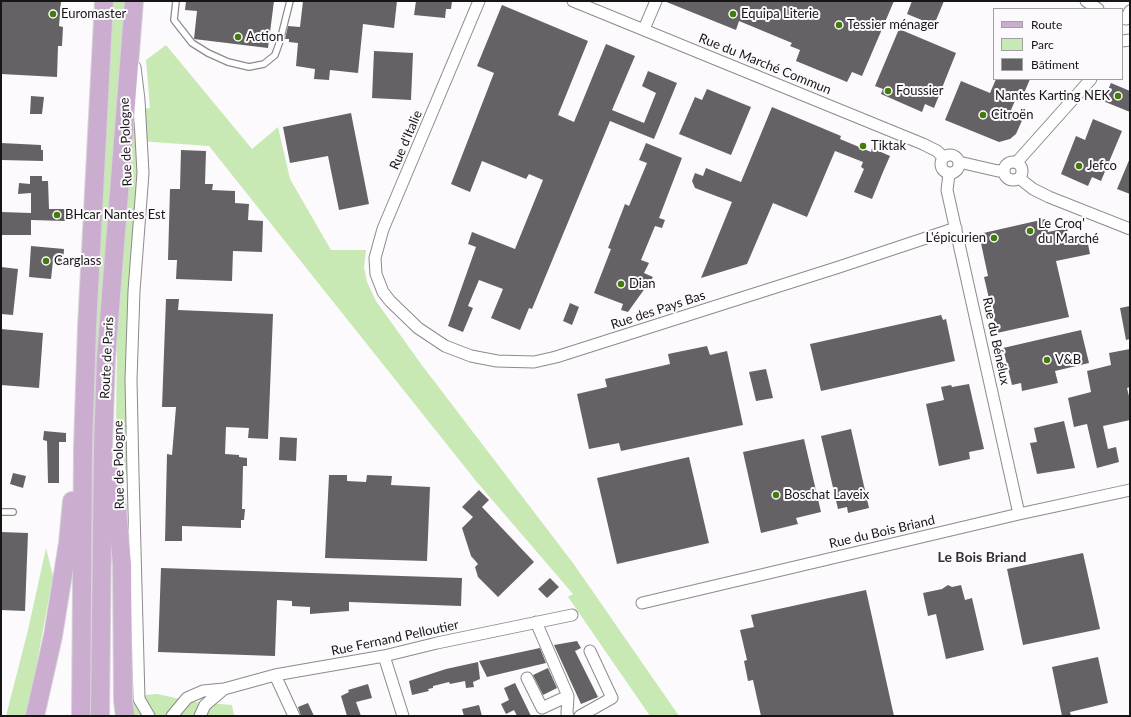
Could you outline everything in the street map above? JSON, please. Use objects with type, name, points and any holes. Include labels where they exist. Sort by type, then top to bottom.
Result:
[{"type":"main road","name":"Route de Paris","points":[[81,716],[83,447],[92,214],[104,1]]},
{"type":"main road","name":"Route de Paris","points":[[100,716],[103,448],[116,218],[134,1]]},
{"type":"main road","points":[[35,716],[53,636],[73,500],[83,447]]},
{"type":"main road","points":[[103,448],[116,499],[122,564],[123,701],[125,716]]},
{"type":"street","name":"Rue d'Italie","points":[[383,292],[374,267],[378,244],[479,1]]},
{"type":"street","name":"Rue du Marché Commun","points":[[573,1],[923,144],[943,157]]},
{"type":"street","points":[[644,29],[656,1]]},
{"type":"street","points":[[1086,1],[1096,8]]},
{"type":"street","name":"Rue de Pologne","points":[[131,44],[139,100],[144,174],[134,291],[131,380],[139,699],[149,716]]},
{"type":"street","points":[[1016,163],[1089,80]]},
{"type":"street","points":[[959,162],[957,171],[949,174],[943,171],[940,166],[943,157],[948,155],[954,156],[959,162],[998,171],[1004,170],[1010,163],[1016,163],[1022,168],[1022,174],[1014,181],[1008,180],[1004,175],[1004,170]]},
{"type":"street","name":"Rue du Bénélux","points":[[949,174],[947,190],[1019,514]]},
{"type":"street","points":[[1019,178],[1033,189],[1130,229]]},
{"type":"street","name":"Rue des Pays Bas","points":[[383,292],[398,310],[412,323],[445,346],[462,354],[482,359],[512,362],[534,362],[556,357],[655,326],[956,228]]},
{"type":"street","name":"Rue du Bois Briand","points":[[642,603],[1019,514],[1130,490]]},
{"type":"street","name":"Rue Fernand Pelloutier","points":[[172,716],[187,698],[203,691],[224,689],[275,675],[384,656],[572,615]]},
{"type":"street","points":[[536,622],[568,696],[568,716]]},
{"type":"street","points":[[580,716],[612,698],[590,651]]},
{"type":"street","points":[[384,656],[403,716]]},
{"type":"street","points":[[275,675],[294,716]]},
{"type":"street","points":[[527,678],[542,708],[568,696]]},
{"type":"street","name":"Rue Fernand Pelloutier","points":[[200,716],[205,705],[224,689]]},
{"type":"lane","points":[[176,1],[174,20],[192,43],[208,53],[228,62],[249,66],[264,64],[275,55],[290,1]]},
{"type":"lane","points":[[1,512],[13,512]]},
{"type":"green space","points":[[110,1],[128,1],[94,716],[85,716],[90,415]]},
{"type":"green space","points":[[166,45],[252,149],[278,127],[290,179],[331,250],[366,250],[364,267],[367,282],[376,301],[421,364],[573,563],[679,716],[650,716],[568,597],[573,594],[476,481],[209,146],[139,141],[130,298],[127,479],[116,416],[118,286],[131,110],[150,108],[146,60]]},
{"type":"green space","points":[[46,548],[53,576],[27,716],[6,716],[28,630]]},
{"type":"green space","points":[[157,694],[195,702],[232,705],[234,716],[134,716],[131,696]]},
{"type":"building","points":[[1,1],[61,1],[59,26],[63,27],[62,46],[58,46],[57,77],[1,74]]},
{"type":"building","points":[[186,1],[274,1],[268,48],[194,39],[197,11],[185,10]]},
{"type":"building","points":[[303,1],[397,1],[394,28],[363,24],[358,73],[330,70],[329,80],[314,79],[315,69],[296,66],[298,43],[289,42],[289,39],[285,39],[288,26],[300,27]]},
{"type":"building","points":[[416,1],[452,1],[451,9],[446,9],[445,18],[414,15]]},
{"type":"building","points":[[664,1],[894,1],[862,76],[852,72],[847,82],[796,61],[800,50],[790,46],[792,43],[739,21],[736,30]]},
{"type":"building","points":[[912,1],[944,1],[934,25],[907,14]]},
{"type":"building","points":[[502,5],[588,41],[558,115],[574,122],[606,44],[635,56],[612,110],[644,123],[656,93],[642,86],[648,71],[677,83],[654,139],[610,121],[532,309],[529,308],[520,330],[491,318],[503,289],[479,280],[468,306],[473,308],[463,332],[448,326],[476,247],[468,244],[472,232],[515,249],[543,180],[529,174],[526,179],[482,161],[470,192],[451,184],[494,73],[477,66]]},
{"type":"building","points":[[899,29],[956,53],[934,108],[925,104],[922,112],[881,94],[883,89],[875,86]]},
{"type":"building","points":[[374,51],[413,53],[411,100],[372,98]]},
{"type":"building","points":[[996,80],[1030,80],[1022,98],[1017,96],[1011,110],[1024,116],[1016,134],[1010,139],[999,142],[945,120],[961,81],[990,93]]},
{"type":"building","name":"Nantes Karting NEK","points":[[1111,83],[1130,91],[1130,112],[1103,101]]},
{"type":"building","points":[[707,89],[751,107],[731,155],[679,134],[695,97],[702,100]]},
{"type":"building","points":[[31,96],[44,97],[42,114],[30,114]]},
{"type":"building","points":[[772,107],[841,136],[840,139],[871,152],[872,148],[890,156],[872,199],[854,192],[864,169],[861,167],[863,162],[835,151],[807,217],[773,203],[747,264],[701,278],[732,202],[695,188],[692,181],[695,173],[703,176],[706,168],[741,182]]},
{"type":"building","points":[[351,113],[369,204],[339,210],[328,156],[290,163],[283,127]]},
{"type":"building","points":[[1093,119],[1122,131],[1101,181],[1092,177],[1088,186],[1061,174],[1076,136],[1085,140]]},
{"type":"building","points":[[1,143],[41,145],[41,150],[43,150],[43,161],[1,160]]},
{"type":"building","points":[[646,143],[682,158],[659,218],[665,220],[662,228],[655,226],[641,260],[649,263],[644,273],[653,277],[628,312],[621,310],[623,304],[594,293],[611,249],[608,248],[625,204],[629,206],[647,163],[639,160]]},
{"type":"building","points":[[181,150],[206,151],[205,184],[213,184],[212,190],[235,191],[235,203],[249,204],[248,220],[263,221],[262,252],[233,251],[232,281],[176,279],[177,260],[168,260],[170,189],[180,189]]},
{"type":"building","points":[[1130,158],[1130,194],[1117,189]]},
{"type":"building","points":[[30,176],[42,176],[42,181],[48,181],[49,209],[65,209],[65,221],[31,220],[31,235],[1,235],[1,212],[31,213],[31,193],[18,194],[19,183],[30,184]]},
{"type":"building","points":[[1045,219],[1048,232],[1067,228],[1070,242],[1087,239],[1090,254],[1056,261],[1069,317],[997,333],[984,277],[988,276],[979,234]]},
{"type":"building","points":[[31,246],[64,249],[63,262],[53,261],[51,279],[29,277]]},
{"type":"building","points":[[1,267],[18,269],[13,315],[1,314]]},
{"type":"building","points":[[166,299],[179,299],[178,310],[273,314],[268,439],[248,438],[249,428],[226,427],[225,454],[239,455],[239,457],[247,458],[247,466],[243,466],[242,509],[245,509],[244,520],[241,520],[241,528],[182,526],[182,541],[165,541],[167,454],[172,455],[176,407],[162,407]]},
{"type":"building","points":[[570,303],[579,307],[572,325],[563,321]]},
{"type":"building","points":[[1130,306],[1130,339],[1126,340],[1120,308]]},
{"type":"building","points":[[941,315],[943,320],[946,319],[955,361],[821,391],[810,344]]},
{"type":"building","points":[[1,329],[43,333],[39,388],[1,385]]},
{"type":"building","name":"V&B","points":[[1081,330],[1089,363],[1055,371],[1058,383],[1022,391],[1021,383],[1012,385],[1003,348]]},
{"type":"building","points":[[707,346],[710,355],[727,351],[743,425],[621,451],[619,443],[589,449],[577,394],[607,387],[605,379],[670,364],[668,354]]},
{"type":"building","points":[[1130,349],[1130,387],[1127,388],[1130,400],[1130,420],[1103,426],[1108,449],[1116,447],[1119,462],[1097,468],[1087,424],[1074,427],[1068,398],[1091,392],[1087,371],[1111,365],[1109,353]]},
{"type":"building","points":[[766,369],[773,398],[756,401],[749,372]]},
{"type":"building","points":[[969,384],[984,449],[969,452],[970,459],[939,466],[926,404],[944,400],[941,387]]},
{"type":"building","points":[[1064,421],[1075,468],[1037,474],[1030,443],[1037,442],[1034,428]]},
{"type":"building","points":[[851,429],[869,508],[848,513],[847,507],[838,509],[821,436]]},
{"type":"building","points":[[44,431],[66,433],[66,442],[59,442],[59,483],[48,483],[47,441],[43,440]]},
{"type":"building","points":[[280,437],[297,438],[296,461],[279,460]]},
{"type":"building","points":[[804,439],[821,512],[796,518],[798,524],[761,533],[743,452]]},
{"type":"building","points":[[689,457],[709,543],[617,564],[597,478]]},
{"type":"building","points":[[13,473],[26,476],[23,488],[10,484]]},
{"type":"building","points":[[329,475],[347,475],[347,481],[366,482],[367,475],[392,476],[391,485],[430,487],[427,561],[325,558]]},
{"type":"building","points":[[479,490],[489,500],[482,507],[534,562],[498,597],[478,577],[475,567],[478,564],[471,556],[462,528],[473,517],[462,507]]},
{"type":"building","points":[[1,532],[28,533],[25,611],[1,610]]},
{"type":"building","points":[[1083,553],[1100,629],[1023,645],[1007,569]]},
{"type":"building","points":[[161,568],[462,578],[461,606],[349,602],[349,611],[310,614],[310,607],[292,606],[292,601],[277,600],[275,656],[158,652]]},
{"type":"building","points":[[550,578],[559,587],[547,598],[538,589]]},
{"type":"building","points":[[948,585],[952,587],[961,585],[965,600],[972,598],[984,650],[946,659],[936,614],[928,616],[923,593],[942,589]]},
{"type":"building","points":[[866,590],[894,716],[761,716],[753,680],[748,681],[744,661],[747,660],[740,630],[754,627],[751,615]]},
{"type":"building","points":[[577,641],[581,648],[575,651],[598,697],[581,704],[554,645]]},
{"type":"building","points":[[540,648],[546,663],[487,677],[479,661]]},
{"type":"building","points":[[1098,657],[1108,703],[1070,712],[1071,716],[1062,716],[1052,667]]},
{"type":"building","points":[[478,662],[480,679],[473,682],[474,687],[466,688],[465,681],[450,684],[449,682],[433,686],[433,688],[428,689],[429,691],[412,695],[409,681],[446,669]]},
{"type":"building","points":[[548,668],[557,688],[543,695],[533,675]]},
{"type":"building","points":[[515,683],[531,716],[517,716],[514,710],[506,714],[501,704],[509,700],[504,688]]},
{"type":"building","points":[[368,684],[372,698],[356,702],[361,716],[347,716],[341,696],[349,692],[348,690]]},
{"type":"building","points":[[308,703],[314,716],[301,716],[298,707]]},
{"type":"building","points":[[479,705],[482,716],[464,716],[462,709]]},
{"type":"place","name":"Euromaster","points":[[53,14]]},
{"type":"place","name":"Equipa Literie","points":[[733,14]]},
{"type":"place","name":"Tessier ménager","points":[[839,25]]},
{"type":"place","name":"Action","points":[[238,37]]},
{"type":"place","name":"Foussier","points":[[888,91]]},
{"type":"place","name":"Nantes Karting NEK","points":[[1118,96]]},
{"type":"place","name":"Citroën","points":[[983,115]]},
{"type":"place","name":"Tiktak","points":[[863,146]]},
{"type":"place","name":"Jefco","points":[[1079,166]]},
{"type":"place","name":"BHcar Nantes Est","points":[[57,215]]},
{"type":"place","name":"Le Croq' du Marché","points":[[1030,231]]},
{"type":"place","name":"L'épicurien","points":[[994,238]]},
{"type":"place","name":"Carglass","points":[[46,261]]},
{"type":"place","name":"Dian","points":[[621,284]]},
{"type":"place","name":"V&B","points":[[1047,360]]},
{"type":"place","name":"Boschat Laveix","points":[[776,495]]},
{"type":"district","name":"Le Bois Briand","points":[[982,557]]}]
